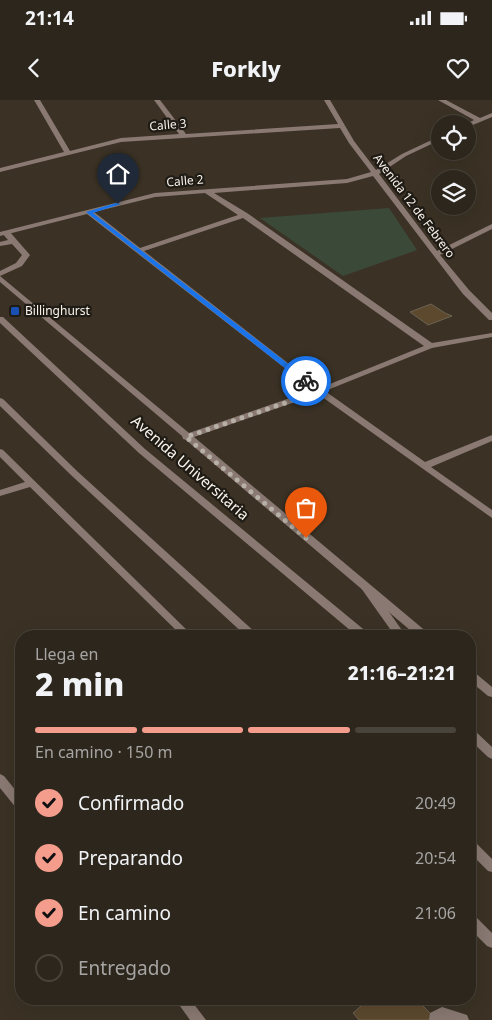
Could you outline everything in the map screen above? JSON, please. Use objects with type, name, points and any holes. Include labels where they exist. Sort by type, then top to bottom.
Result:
[{"type":"street","points":[[37,100],[68,154]]},
{"type":"street","points":[[157,100],[184,135]]},
{"type":"street","name":"Avenida 12 de Febrero","points":[[327,100],[351,142],[466,292],[492,318]]},
{"type":"street","points":[[440,100],[479,120]]},
{"type":"street","points":[[476,121],[492,115]]},
{"type":"street","name":"Calle 3","points":[[0,170],[121,140],[341,126]]},
{"type":"street","name":"Calle 2","points":[[3,234],[155,195],[347,181],[376,173],[404,155],[431,142]]},
{"type":"street","points":[[206,191],[244,215],[430,346]]},
{"type":"street","points":[[89,212],[320,391],[492,515]]},
{"type":"street","points":[[138,251],[244,215]]},
{"type":"street","points":[[436,254],[490,230]]},
{"type":"street","points":[[0,276],[25,260],[26,255],[13,241],[3,234]]},
{"type":"street","points":[[0,244],[13,241]]},
{"type":"street","name":"Avenida Universitaria","points":[[0,276],[186,437],[417,630]]},
{"type":"street","name":"Avenida Universitaria","points":[[0,319],[142,451],[357,630]]},
{"type":"street","points":[[186,437],[320,391],[430,346],[492,335]]},
{"type":"street","points":[[0,400],[75,474],[245,630]]},
{"type":"street","points":[[424,466],[492,438]]},
{"type":"street","points":[[0,452],[182,630]]},
{"type":"street","points":[[0,493],[31,483]]},
{"type":"street","points":[[366,588],[397,630]]},
{"type":"street","points":[[476,680],[492,693]]},
{"type":"street","points":[[476,738],[492,754]]},
{"type":"street","points":[[0,779],[15,798]]},
{"type":"street","points":[[476,851],[492,867]]},
{"type":"street","points":[[476,926],[492,942]]},
{"type":"street","points":[[187,1005],[199,1020]]},
{"type":"street","points":[[435,1018],[442,1014],[462,1020]]},
{"type":"green space","points":[[389,208],[417,250],[343,276],[260,218]]},
{"type":"building","points":[[431,304],[452,316],[428,325],[410,312]]},
{"type":"building","points":[[362,1005],[422,1005],[437,1020],[359,1020],[353,1013]]},
{"type":"way so far","points":[[306,381],[320,391],[186,437],[306,538]]},
{"type":"place","name":"Billinghurst","points":[[15,311]]},
{"type":"route","points":[[118,204],[89,212],[306,381]]}]
